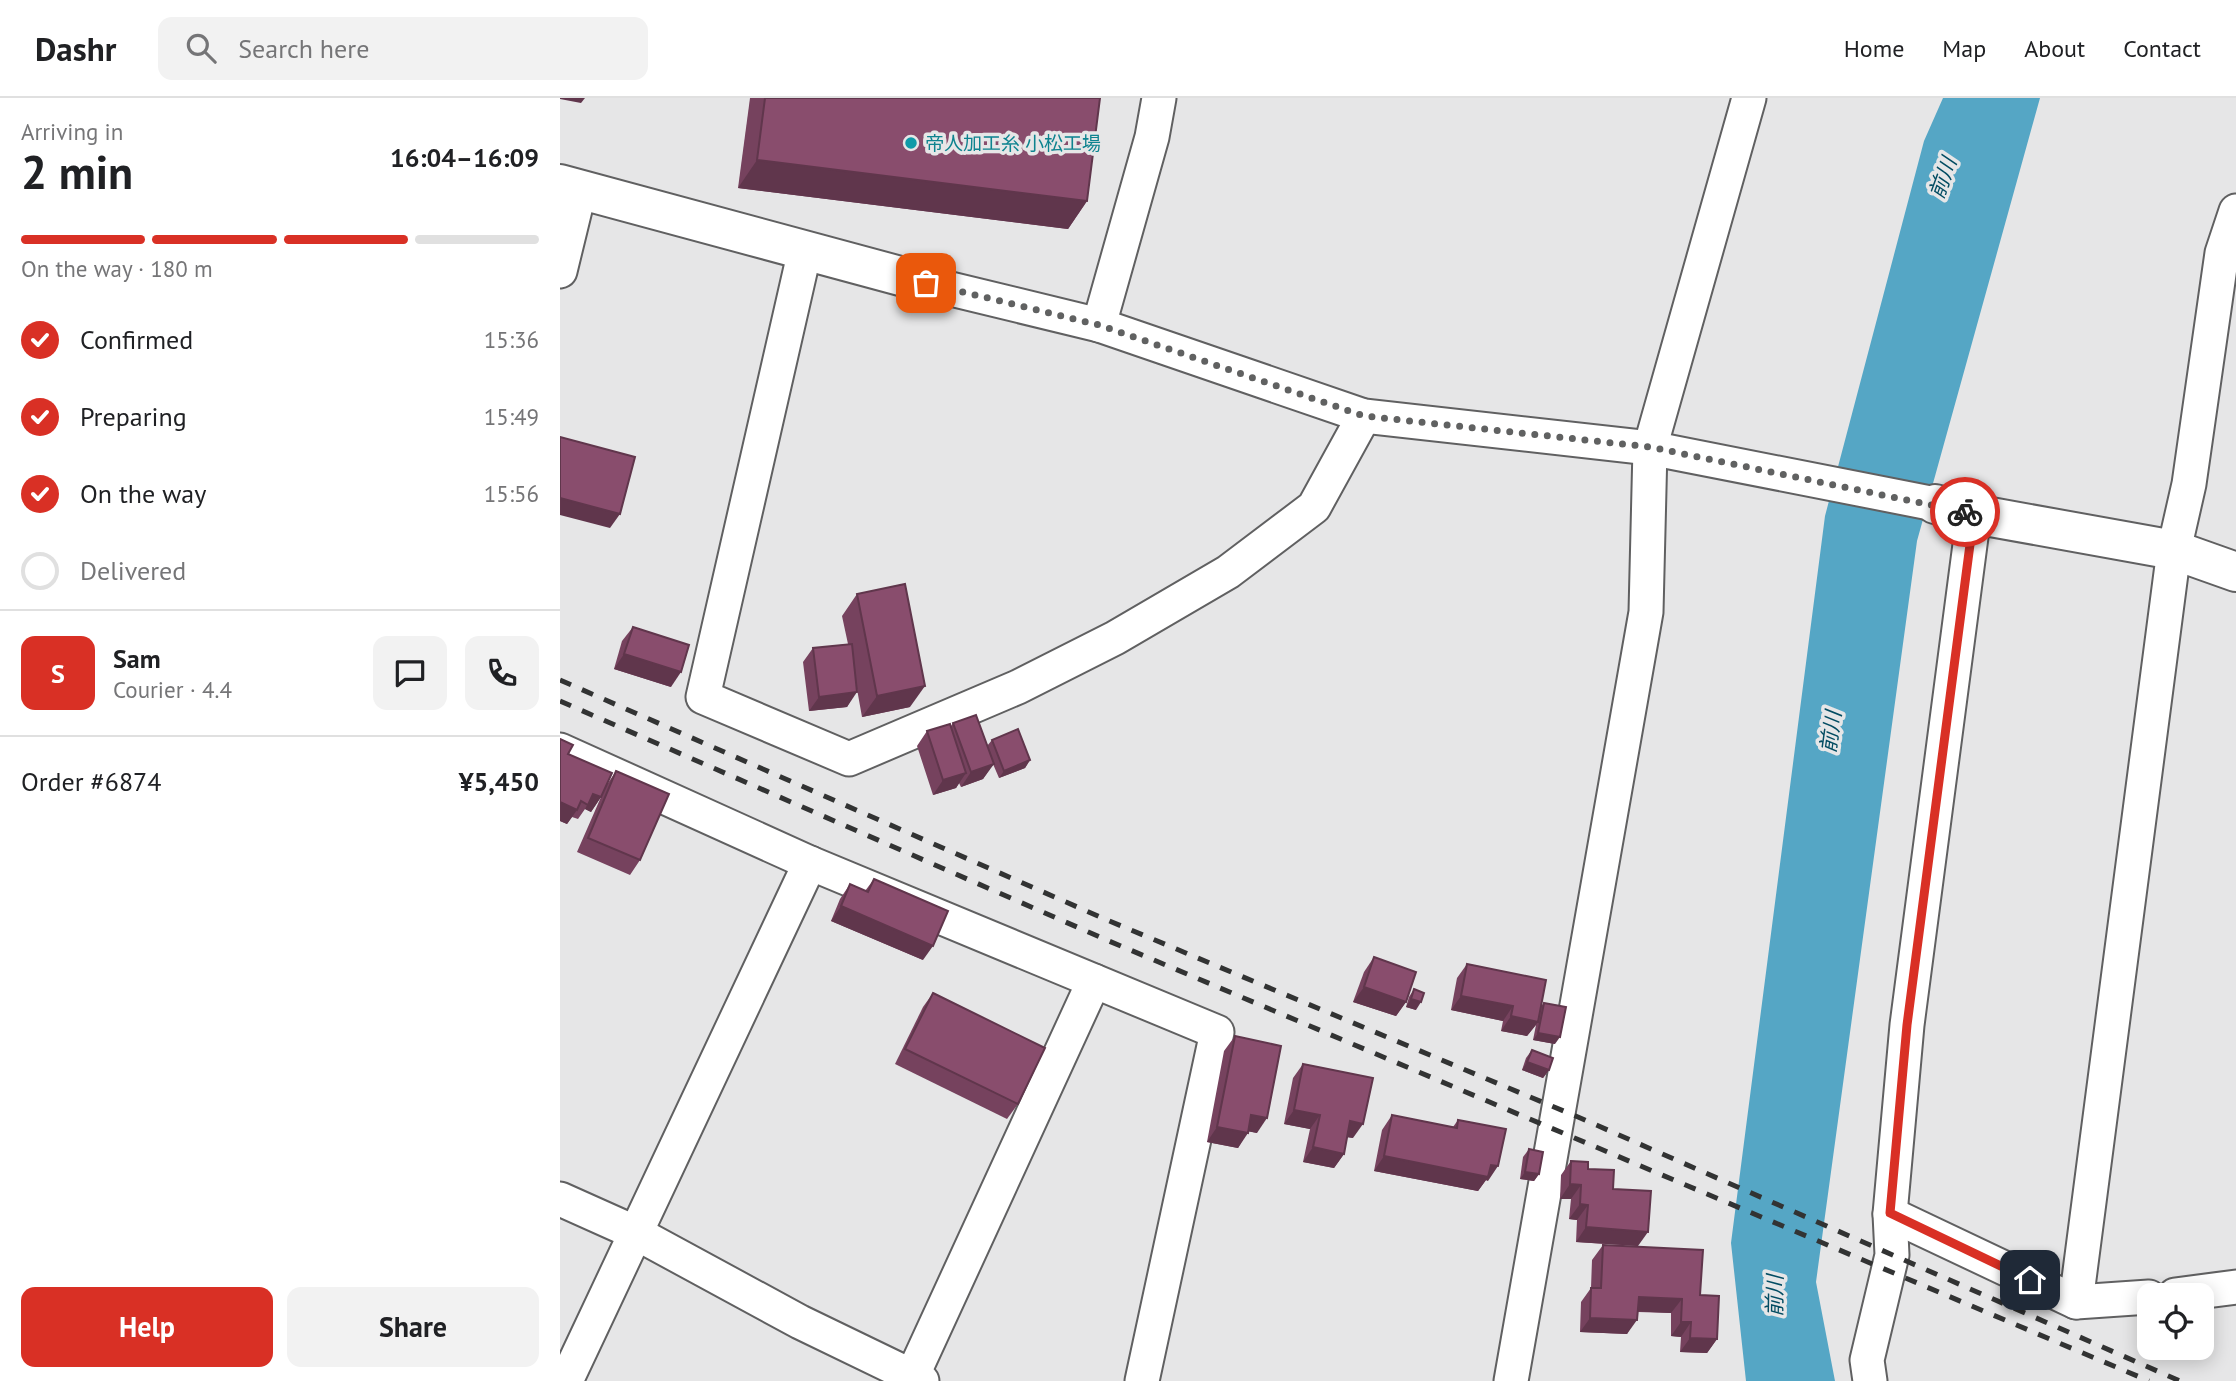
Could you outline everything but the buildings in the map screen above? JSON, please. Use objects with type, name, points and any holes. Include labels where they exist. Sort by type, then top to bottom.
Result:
[{"type":"street","points":[[1099,325],[1152,137],[1159,98]]},
{"type":"street","points":[[1511,1381],[1646,612],[1650,447],[1749,98]]},
{"type":"street","points":[[560,271],[570,187],[926,283],[1099,325],[1364,416],[1650,447],[1791,474],[1974,514],[2174,550],[2236,572]]},
{"type":"street","points":[[2077,1302],[2174,550],[2189,484],[2222,253],[2236,211]]},
{"type":"street","points":[[805,250],[703,697],[849,759],[1018,687],[1115,638],[1228,572],[1314,507],[1364,416]]},
{"type":"street","points":[[1871,1381],[1867,1360],[1892,1255],[1890,1213],[1907,1025],[1974,514]]},
{"type":"street","points":[[560,750],[810,863],[1217,1032],[1142,1381]]},
{"type":"street","points":[[566,1381],[810,863]]},
{"type":"street","points":[[560,1199],[636,1233],[914,1380],[1094,981]]},
{"type":"street","points":[[1890,1213],[2077,1302],[2137,1298]]},
{"type":"street","points":[[2214,1290],[2236,1287]]},
{"type":"water","name":"前川","points":[[1943,98],[2040,98],[1917,541],[1816,1282],[1835,1381],[1746,1381],[1731,1243],[1825,516],[1924,141]]},
{"type":"railway","points":[[560,680],[1107,920],[1578,1117],[2180,1381]]},
{"type":"railway","points":[[560,701],[1109,941],[2149,1381]]},
{"type":"way so far","points":[[926,283],[1099,325],[1364,416],[1650,447],[1965,512]]},
{"type":"place","name":"帝人加工糸 小松工場","points":[[911,143]]},
{"type":"route","points":[[1965,512],[1974,514],[1907,1025],[1890,1213],[2030,1280]]}]
